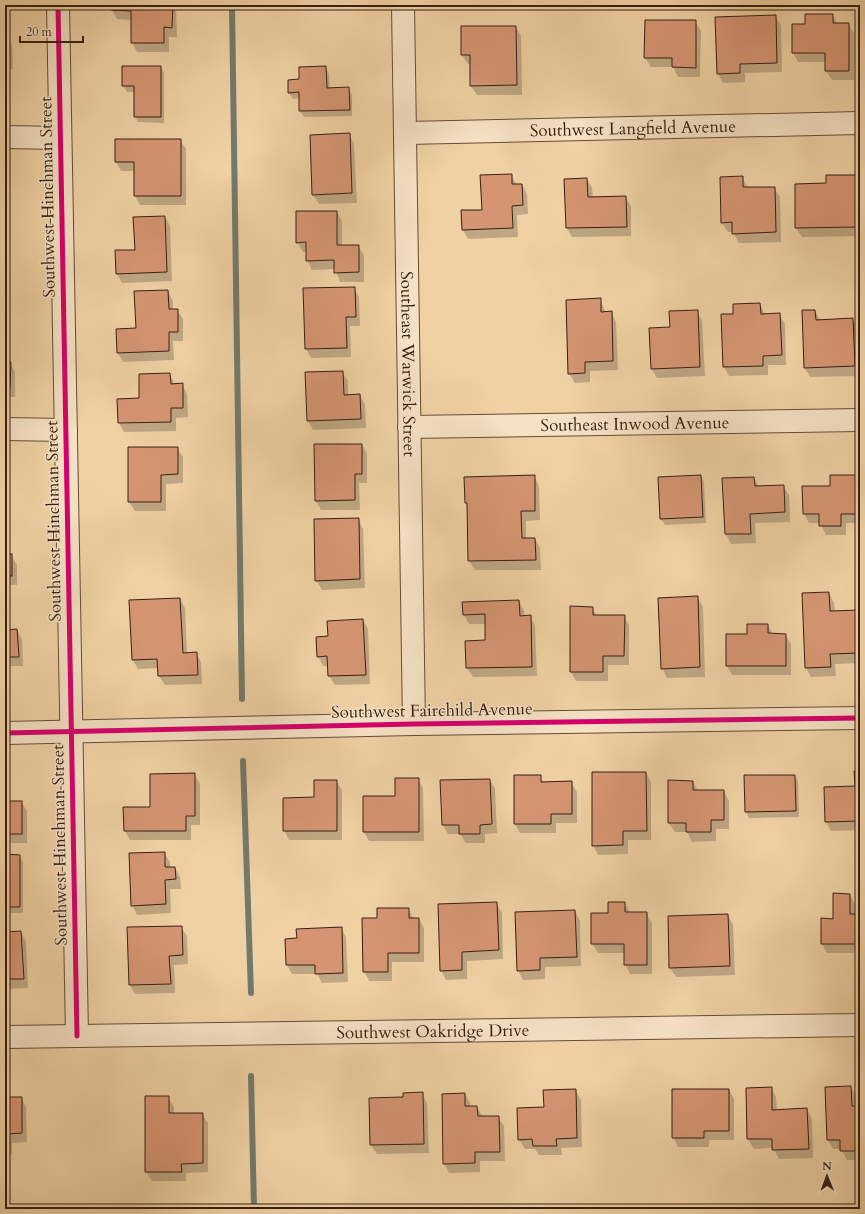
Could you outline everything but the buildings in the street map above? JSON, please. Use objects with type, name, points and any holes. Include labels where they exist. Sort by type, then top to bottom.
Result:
[{"type":"street","name":"Southwest Hinchman Street","points":[[58,5],[77,1036]]},
{"type":"street","name":"Southeast Warwick Street","points":[[403,5],[414,724]]},
{"type":"street","name":"Southwest Langfield Avenue","points":[[406,133],[860,123]]},
{"type":"street","points":[[5,137],[60,138]]},
{"type":"street","name":"Southeast Inwood Avenue","points":[[409,427],[860,420]]},
{"type":"street","points":[[5,429],[66,430]]},
{"type":"street","name":"Southwest Fairchild Avenue","points":[[5,733],[414,724],[860,718]]},
{"type":"street","name":"Southwest Oakridge Drive","points":[[5,1037],[860,1026]]},
{"type":"waterway","points":[[232,5],[242,699]]},
{"type":"waterway","points":[[243,761],[251,993]]},
{"type":"waterway","points":[[251,1076],[254,1209]]},
{"type":"cycle path","points":[[58,5],[77,1036]]},
{"type":"cycle path","points":[[5,733],[414,724],[860,718]]}]
